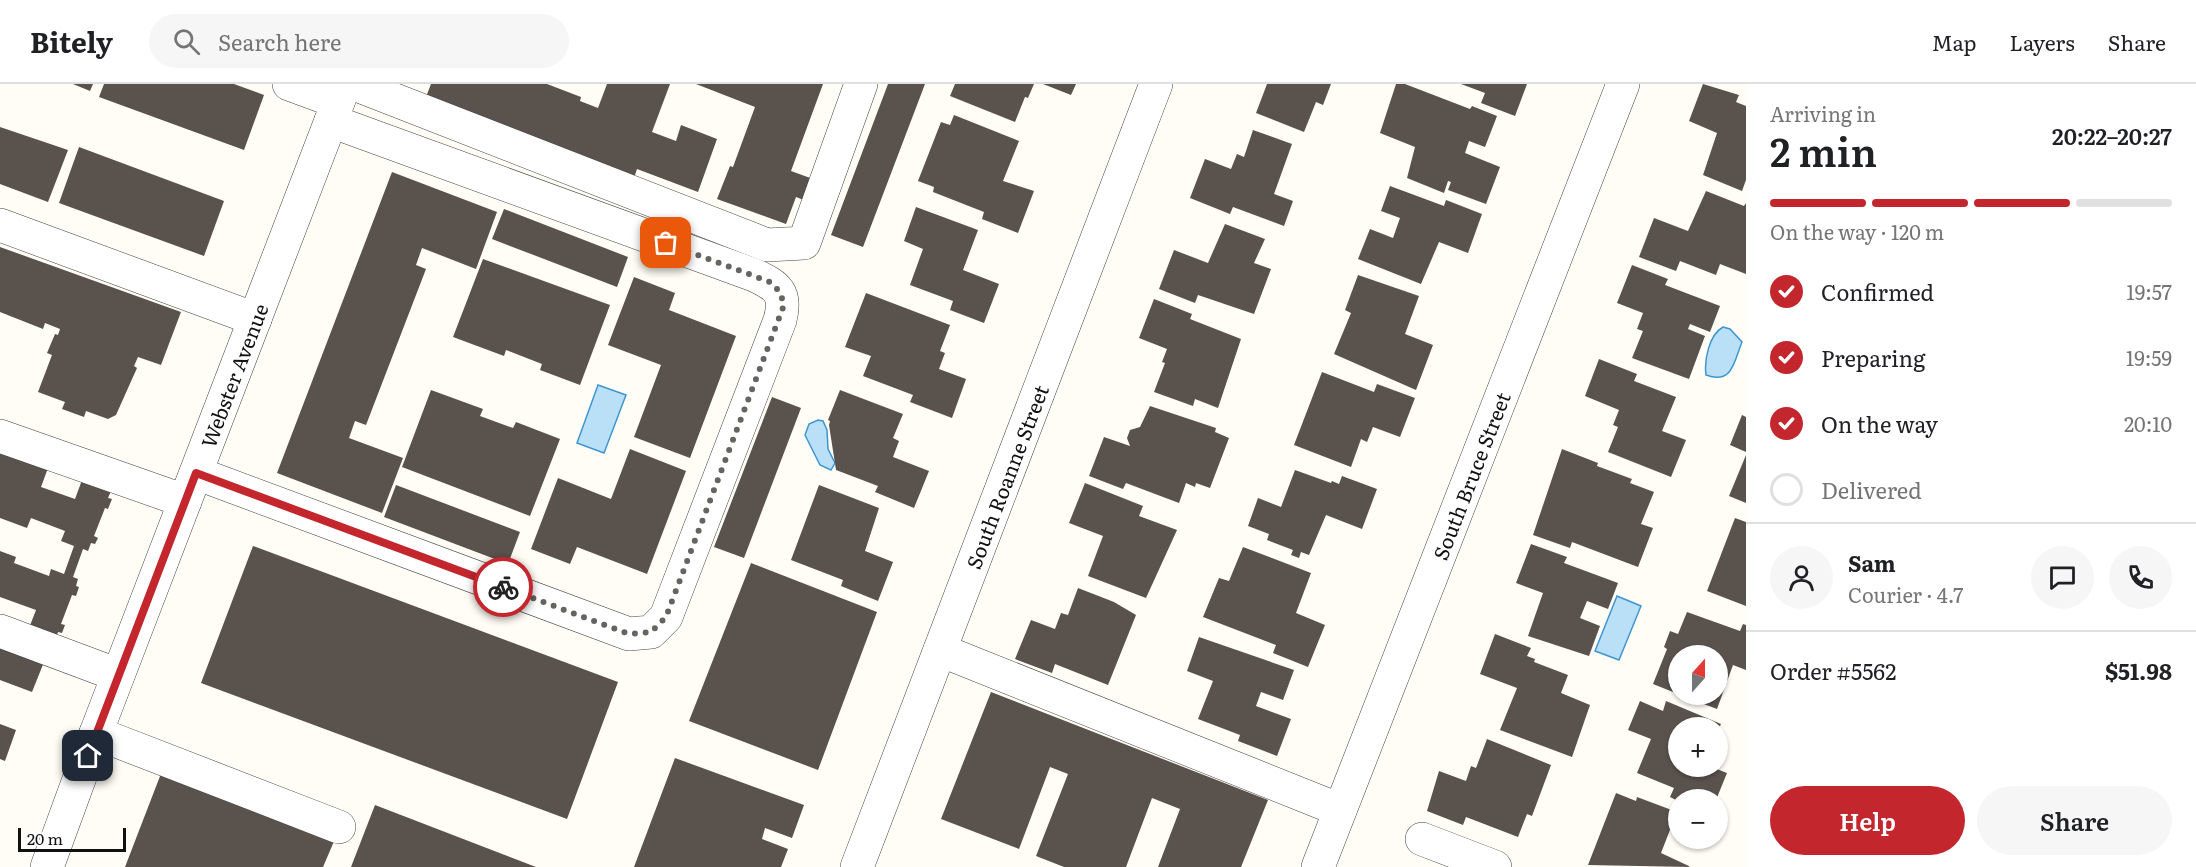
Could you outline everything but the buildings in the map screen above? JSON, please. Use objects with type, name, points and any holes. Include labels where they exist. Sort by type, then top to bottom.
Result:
[{"type":"street","points":[[289,84],[342,98],[767,245],[804,243],[861,84]]},
{"type":"street","name":"South Roanne Street","points":[[857,867],[1156,84]]},
{"type":"street","name":"South Bruce Street","points":[[1318,867],[1623,84]]},
{"type":"street","points":[[0,436],[190,487],[629,634],[640,635],[651,632],[666,617],[776,331],[784,305],[780,292],[770,282],[342,98]]},
{"type":"street","name":"Webster Avenue","points":[[47,867],[190,487],[342,98]]},
{"type":"street","points":[[0,225],[255,319]]},
{"type":"street","points":[[0,631],[118,675]]},
{"type":"street","points":[[940,650],[1340,810]]},
{"type":"street","points":[[96,734],[339,827]]},
{"type":"street","points":[[1422,839],[1495,867]]},
{"type":"water","points":[[1723,327],[1730,329],[1742,342],[1727,374],[1722,377],[1706,375],[1708,348],[1714,336]]},
{"type":"water","points":[[598,385],[626,395],[604,453],[577,443]]},
{"type":"water","points":[[818,420],[823,421],[827,430],[828,449],[835,463],[831,470],[820,465],[805,435],[809,424]]},
{"type":"water","points":[[1617,596],[1641,606],[1619,660],[1595,651]]},
{"type":"way so far","points":[[503,587],[629,634],[640,635],[651,632],[666,617],[784,305],[780,292],[770,282],[666,243]]},
{"type":"route","points":[[88,756],[196,473],[503,587]]}]
